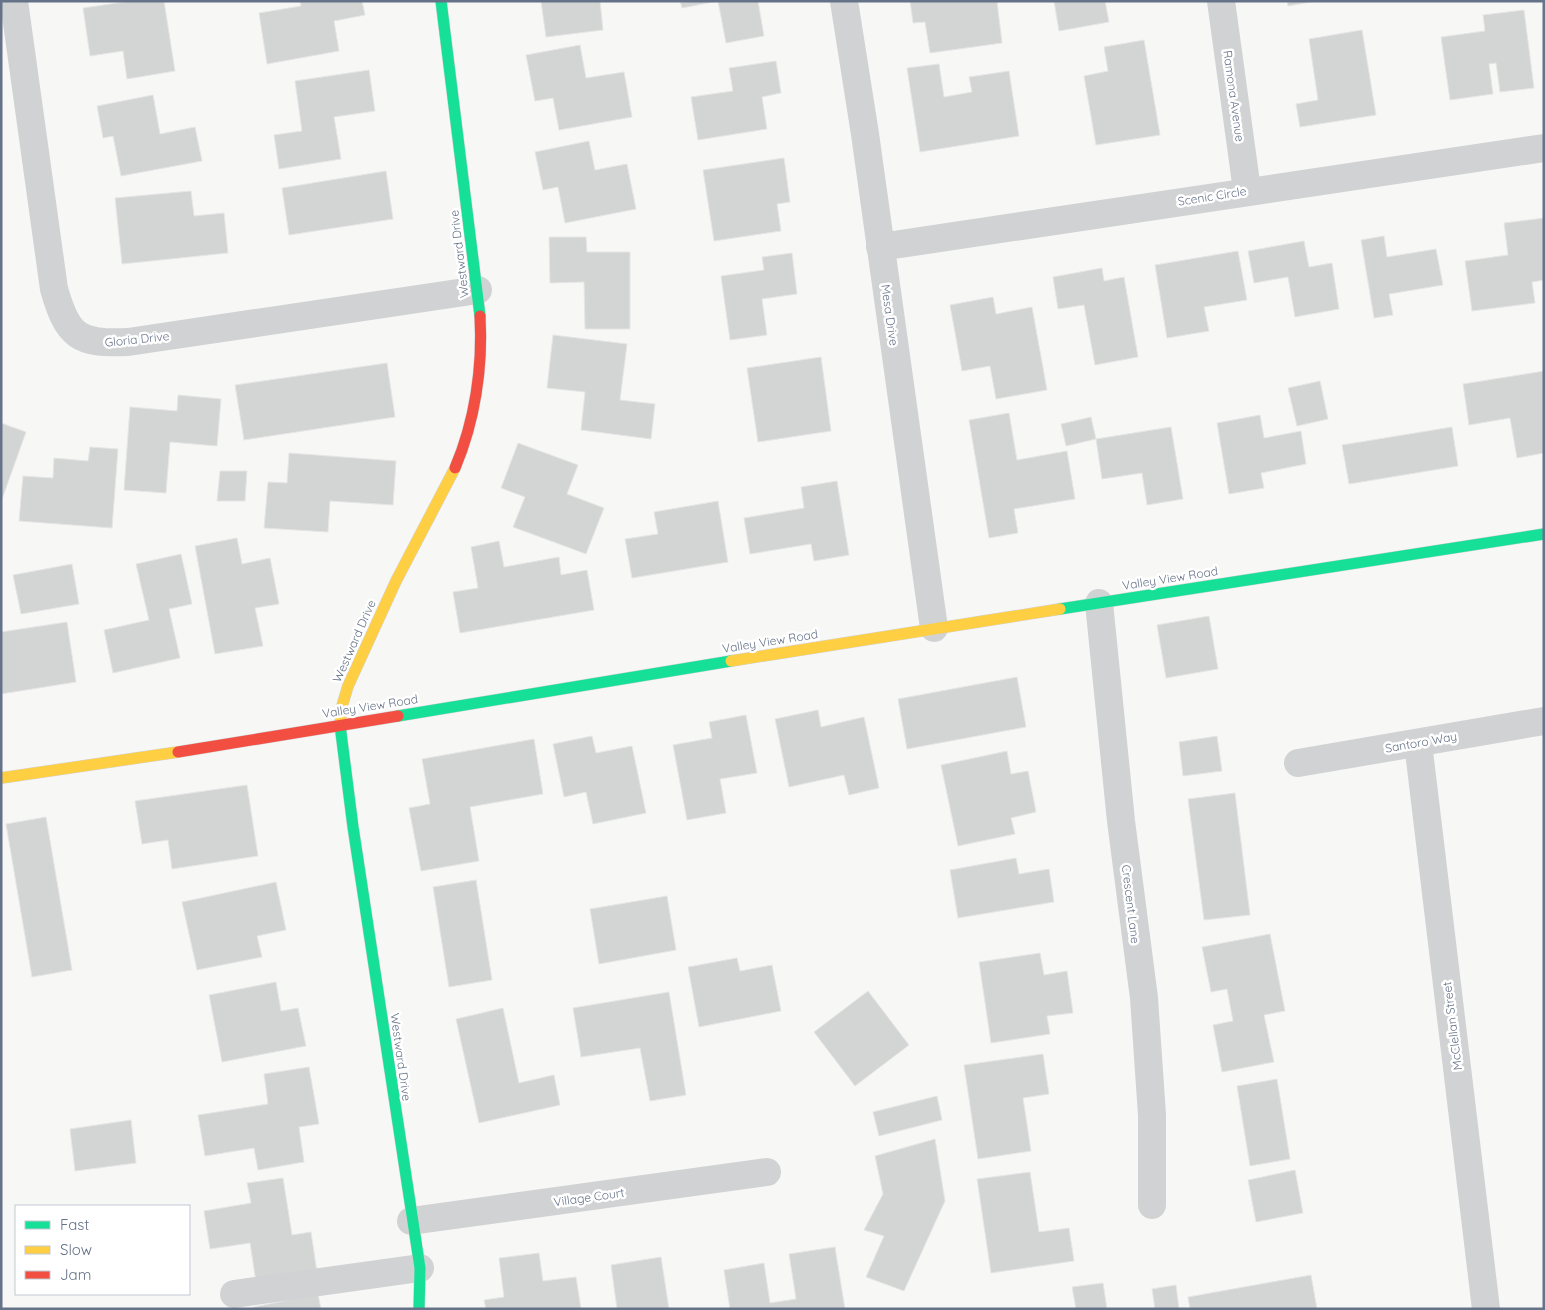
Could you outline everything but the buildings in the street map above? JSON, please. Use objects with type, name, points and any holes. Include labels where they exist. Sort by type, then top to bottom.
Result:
[{"type":"street","name":"Gloria Drive","points":[[14,1],[54,289],[61,315],[67,326],[78,336],[99,343],[128,342],[478,290]]},
{"type":"street","name":"Westward Drive","points":[[419,1309],[420,1268],[411,1221],[343,758],[340,724],[342,706],[348,686],[396,581],[449,484],[467,440],[478,379],[480,323],[478,290],[441,1]]},
{"type":"street","name":"Mesa Drive","points":[[844,1],[934,628]]},
{"type":"street","name":"Ramona Avenue","points":[[1221,1],[1247,190]]},
{"type":"street","name":"Scenic Circle","points":[[880,247],[1247,190],[1408,169],[1544,148]]},
{"type":"street","name":"Valley View Road","points":[[1,778],[137,759],[340,724],[934,628],[1544,534]]},
{"type":"street","name":"Crescent Lane","points":[[1099,603],[1121,821],[1144,998],[1152,1115],[1152,1205]]},
{"type":"street","name":"Santoro Way","points":[[1298,763],[1544,721]]},
{"type":"street","name":"McClellan Street","points":[[1418,743],[1486,1309]]},
{"type":"street","name":"Village Court","points":[[411,1221],[767,1172]]},
{"type":"street","points":[[234,1294],[420,1268]]},
{"type":"traffic: fast","points":[[441,1],[480,316]]},
{"type":"traffic: fast","points":[[1060,609],[1544,534]]},
{"type":"traffic: fast","points":[[398,716],[731,661]]},
{"type":"traffic: fast","points":[[340,725],[353,827],[420,1268],[419,1309]]},
{"type":"traffic: slow","points":[[340,725],[342,706],[348,686],[396,581],[455,468]]},
{"type":"traffic: slow","points":[[731,661],[1060,609]]},
{"type":"traffic: slow","points":[[1,778],[178,752]]},
{"type":"traffic: jam","points":[[455,468],[468,432],[476,394],[480,355],[480,316]]},
{"type":"traffic: jam","points":[[178,752],[398,716]]}]
